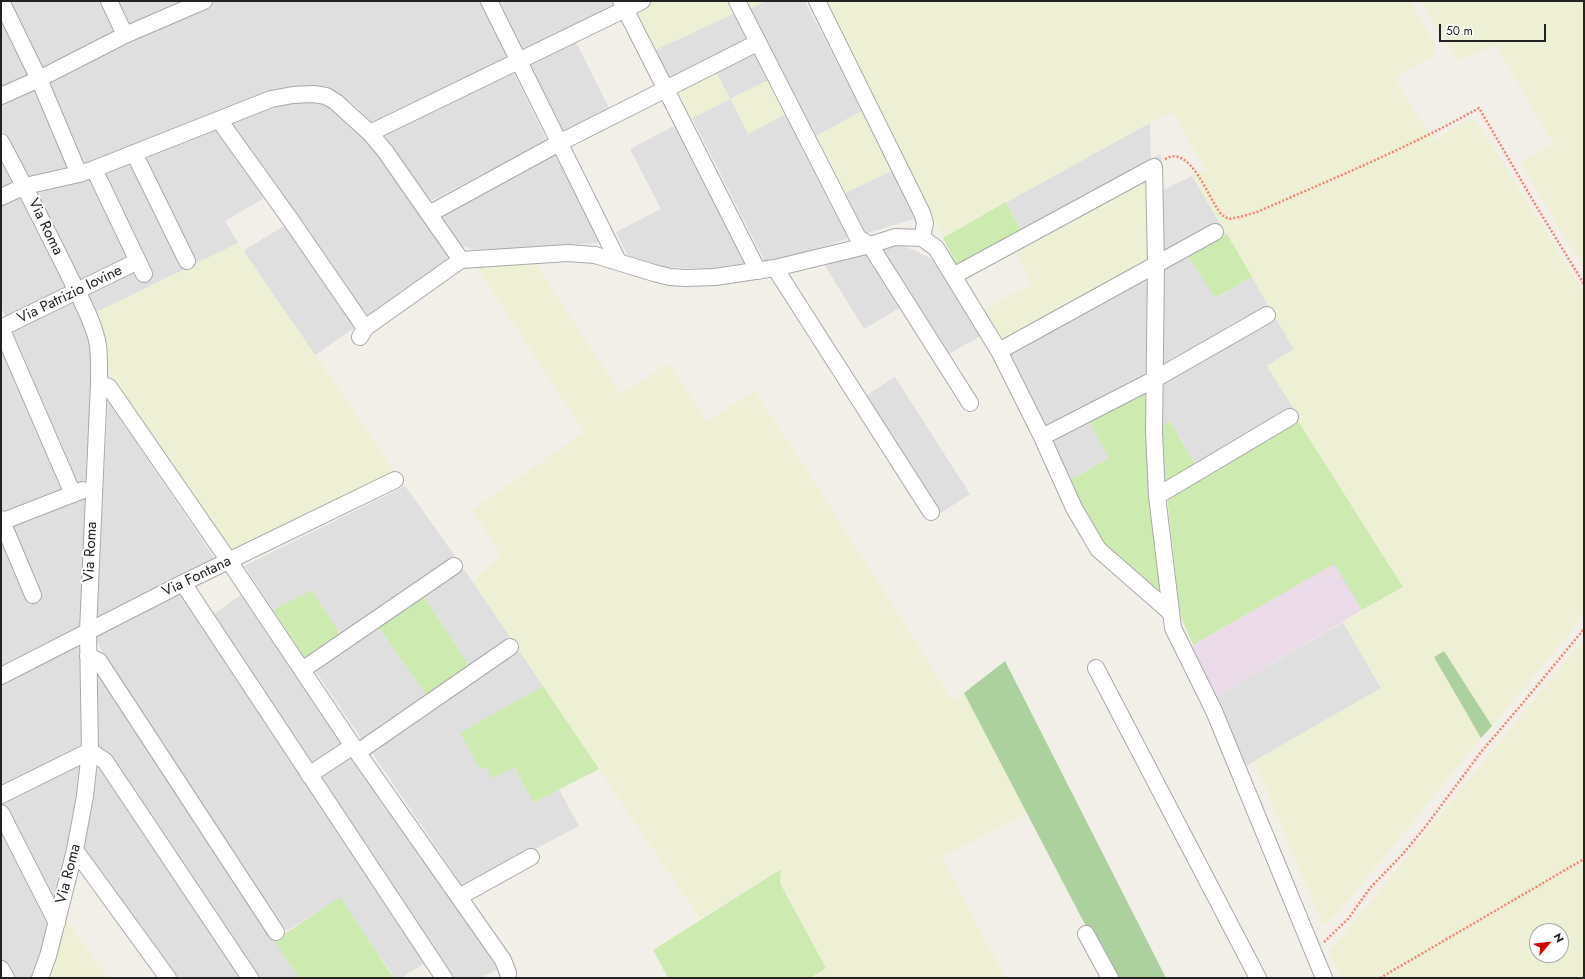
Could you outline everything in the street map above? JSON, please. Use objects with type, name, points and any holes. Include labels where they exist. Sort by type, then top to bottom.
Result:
[{"type":"street","points":[[1,1],[86,172]]},
{"type":"street","points":[[109,1],[125,35]]},
{"type":"street","points":[[1,96],[39,79],[125,35],[204,1]]},
{"type":"street","points":[[489,1],[618,261]]},
{"type":"street","points":[[370,133],[518,61],[623,5],[642,1]]},
{"type":"street","points":[[737,1],[858,238],[870,245],[970,403]]},
{"type":"street","points":[[816,1],[922,213],[925,223],[922,238]]},
{"type":"street","points":[[623,5],[758,271]]},
{"type":"street","points":[[430,214],[559,143],[758,43]]},
{"type":"street","points":[[1,197],[25,186],[86,172],[271,99],[293,95],[313,94],[326,96],[336,102],[370,133],[385,151],[461,260]]},
{"type":"street","points":[[219,120],[290,219],[362,333],[461,260],[568,253],[595,255],[670,277],[715,277],[775,268],[870,245],[895,237],[922,238],[936,248],[999,351],[1042,437],[1074,508],[1098,549],[1171,613]]},
{"type":"street","name":"Via Roma","points":[[1,142],[25,186],[93,327],[97,341],[99,383],[88,631],[90,751],[85,796],[75,850],[57,923],[40,978]]},
{"type":"street","points":[[134,153],[187,262]]},
{"type":"street","points":[[953,276],[1154,167],[1156,265],[1154,432],[1157,496],[1173,628],[1214,711],[1324,978]]},
{"type":"street","name":"Via Patrizio Iovine","points":[[1,328],[77,292],[141,268],[86,172]]},
{"type":"street","points":[[999,351],[1215,232]]},
{"type":"street","points":[[775,268],[931,512]]},
{"type":"street","points":[[1042,437],[1155,379],[1267,315]]},
{"type":"street","points":[[1,328],[73,494]]},
{"type":"street","points":[[99,383],[108,387],[229,561],[355,749],[503,960],[508,973]]},
{"type":"street","points":[[1157,496],[1290,417]]},
{"type":"street","name":"Via Fontana","points":[[1,676],[183,583],[395,480]]},
{"type":"street","points":[[33,595],[1,521],[95,486]]},
{"type":"street","points":[[302,670],[454,566]]},
{"type":"street","points":[[183,583],[444,978]]},
{"type":"street","points":[[309,775],[355,749],[510,647]]},
{"type":"street","points":[[88,656],[99,661],[276,932]]},
{"type":"street","points":[[1096,668],[1258,978]]},
{"type":"street","points":[[1,795],[90,751],[105,761],[250,978]]},
{"type":"street","points":[[1,813],[57,923]]},
{"type":"street","points":[[75,850],[168,978]]},
{"type":"street","points":[[458,897],[531,857]]},
{"type":"street","points":[[1086,934],[1110,978]]},
{"type":"street","points":[[1,968],[6,978]]},
{"type":"path","points":[[1154,167],[1169,157],[1180,157],[1189,163],[1197,174],[1220,213],[1229,219],[1240,218],[1257,212],[1396,150],[1479,108],[1584,284]]},
{"type":"path","points":[[1313,952],[1348,919],[1370,888],[1402,855],[1426,826],[1481,752],[1584,629]]},
{"type":"path","points":[[1380,978],[1584,858]]},
{"type":"shaded area","points":[[1,1],[613,1],[616,6],[375,125],[354,105],[326,86],[306,86],[272,92],[84,167],[30,179],[1,128]]},
{"type":"shaded area","points":[[765,1],[805,1],[862,111],[816,136],[750,9]]},
{"type":"shaded area","points":[[735,13],[749,39],[671,81],[653,51]]},
{"type":"shaded area","points":[[576,42],[610,110],[562,132],[528,64]]},
{"type":"shaded area","points":[[756,49],[771,79],[730,99],[715,70]]},
{"type":"shaded area","points":[[512,69],[547,141],[431,201],[384,135]]},
{"type":"shaded area","points":[[304,99],[318,101],[339,112],[372,144],[451,261],[315,355],[243,251],[295,219],[229,125],[275,105]]},
{"type":"shaded area","points":[[730,99],[788,113],[852,237],[807,253],[765,262],[692,118]]},
{"type":"shaded area","points":[[1150,123],[1151,159],[1161,154],[1163,190],[1192,176],[1227,234],[1188,256],[1216,298],[1252,277],[1294,349],[1267,366],[1299,417],[1298,421],[1202,476],[1170,421],[1064,483],[1000,352],[1147,262],[1029,243],[1006,202]]},
{"type":"shaded area","points":[[676,125],[747,265],[729,270],[664,267],[628,256],[616,232],[661,209],[630,149]]},
{"type":"shaded area","points":[[216,128],[264,198],[225,221],[238,243],[93,314],[35,191]]},
{"type":"shaded area","points":[[1,152],[19,182],[1,191]]},
{"type":"shaded area","points":[[553,152],[600,238],[600,241],[596,243],[477,251],[460,245],[438,211]]},
{"type":"shaded area","points":[[893,170],[917,218],[865,234],[845,193]]},
{"type":"shaded area","points":[[23,192],[69,289],[7,320],[1,307],[1,203]]},
{"type":"shaded area","points":[[894,245],[909,248],[932,259],[951,285],[982,335],[947,355],[884,253],[884,247]]},
{"type":"shaded area","points":[[866,253],[901,307],[864,329],[824,264]]},
{"type":"shaded area","points":[[75,300],[94,351],[90,478],[75,484],[9,329]]},
{"type":"shaded area","points":[[1,336],[66,489],[1,515]]},
{"type":"shaded area","points":[[895,377],[970,494],[941,513],[865,396]]},
{"type":"shaded area","points":[[108,401],[217,562],[101,618],[97,614]]},
{"type":"shaded area","points":[[405,486],[455,556],[341,635],[311,590],[273,610],[244,566]]},
{"type":"shaded area","points":[[88,494],[81,631],[1,672],[1,530]]},
{"type":"shaded area","points":[[1334,563],[1362,610],[1212,699],[1187,649]]},
{"type":"shaded area","points":[[464,569],[510,637],[470,667],[423,596]]},
{"type":"shaded area","points":[[181,590],[427,962],[401,978],[395,978],[340,898],[287,931],[112,668],[92,633]]},
{"type":"shaded area","points":[[241,595],[343,744],[311,766],[211,616]]},
{"type":"shaded area","points":[[1343,622],[1381,688],[1241,769],[1212,699]]},
{"type":"shaded area","points":[[378,627],[427,696],[362,740],[316,672]]},
{"type":"shaded area","points":[[88,631],[88,656],[299,978],[168,978],[75,851],[40,978],[1,978],[1,674]]},
{"type":"shaded area","points":[[519,650],[543,686],[461,733],[480,769],[486,767],[515,767],[533,803],[559,789],[579,826],[463,887],[371,751]]},
{"type":"shaded area","points":[[352,757],[498,969],[479,978],[454,978],[320,778],[336,768],[335,765]]},
{"type":"green space","points":[[657,1],[729,1],[735,13],[653,51],[634,12]]},
{"type":"green space","points":[[746,1],[765,1],[750,9]]},
{"type":"green space","points":[[826,1],[1410,1],[1435,44],[1435,53],[1398,77],[1398,84],[1420,120],[1434,138],[1438,138],[1466,120],[1471,119],[1477,122],[1584,293],[1584,612],[1576,626],[1492,726],[1444,651],[1434,657],[1481,738],[1338,913],[1323,925],[1254,761],[1381,688],[1343,622],[1403,587],[1298,421],[1299,417],[1267,366],[1294,349],[1192,176],[1206,170],[1172,112],[1145,125],[943,238]]},
{"type":"green space","points":[[1421,1],[1584,1],[1584,269],[1520,162],[1553,144],[1496,45],[1459,61]]},
{"type":"green space","points":[[715,70],[730,99],[692,118],[677,91]]},
{"type":"green space","points":[[771,79],[788,113],[748,134],[730,99]]},
{"type":"green space","points":[[862,111],[893,170],[845,193],[816,136]]},
{"type":"green space","points":[[1142,182],[1146,185],[1147,262],[1001,343],[982,310],[1032,284],[1015,251]]},
{"type":"green space","points":[[1006,202],[1022,231],[957,267],[943,238]]},
{"type":"green space","points":[[1227,234],[1252,277],[1215,298],[1188,256]]},
{"type":"green space","points":[[238,243],[395,471],[231,553],[105,366],[93,314]]},
{"type":"green space","points":[[535,263],[621,394],[668,364],[707,421],[755,391],[953,701],[964,693],[1027,813],[942,857],[1005,978],[810,978],[826,968],[780,882],[780,869],[700,919],[473,582],[501,554],[472,510],[584,432],[477,268]]},
{"type":"green space","points":[[1141,393],[1147,396],[1161,588],[1155,591],[1110,551],[1091,525],[1068,481],[1109,458],[1089,421]]},
{"type":"green space","points":[[1170,421],[1196,466],[1168,482],[1165,481],[1162,425]]},
{"type":"green space","points":[[1298,421],[1403,587],[1362,610],[1334,564],[1193,645],[1180,615],[1167,497]]},
{"type":"green space","points":[[311,590],[341,635],[306,660],[273,610]]},
{"type":"green space","points":[[423,596],[470,667],[427,696],[378,627]]},
{"type":"green space","points":[[1584,638],[1584,978],[1340,978],[1329,952]]},
{"type":"green space","points":[[1444,651],[1492,726],[1481,738],[1434,657]]},
{"type":"green space","points":[[1005,661],[1166,978],[1113,978],[964,693]]},
{"type":"green space","points":[[543,686],[599,769],[533,803],[515,767],[492,778],[486,767],[480,769],[460,733]]},
{"type":"green space","points":[[781,869],[780,883],[826,968],[810,978],[668,978],[653,950]]},
{"type":"green space","points":[[340,897],[394,978],[299,978],[274,941]]},
{"type":"green space","points":[[65,917],[107,978],[47,978]]}]
